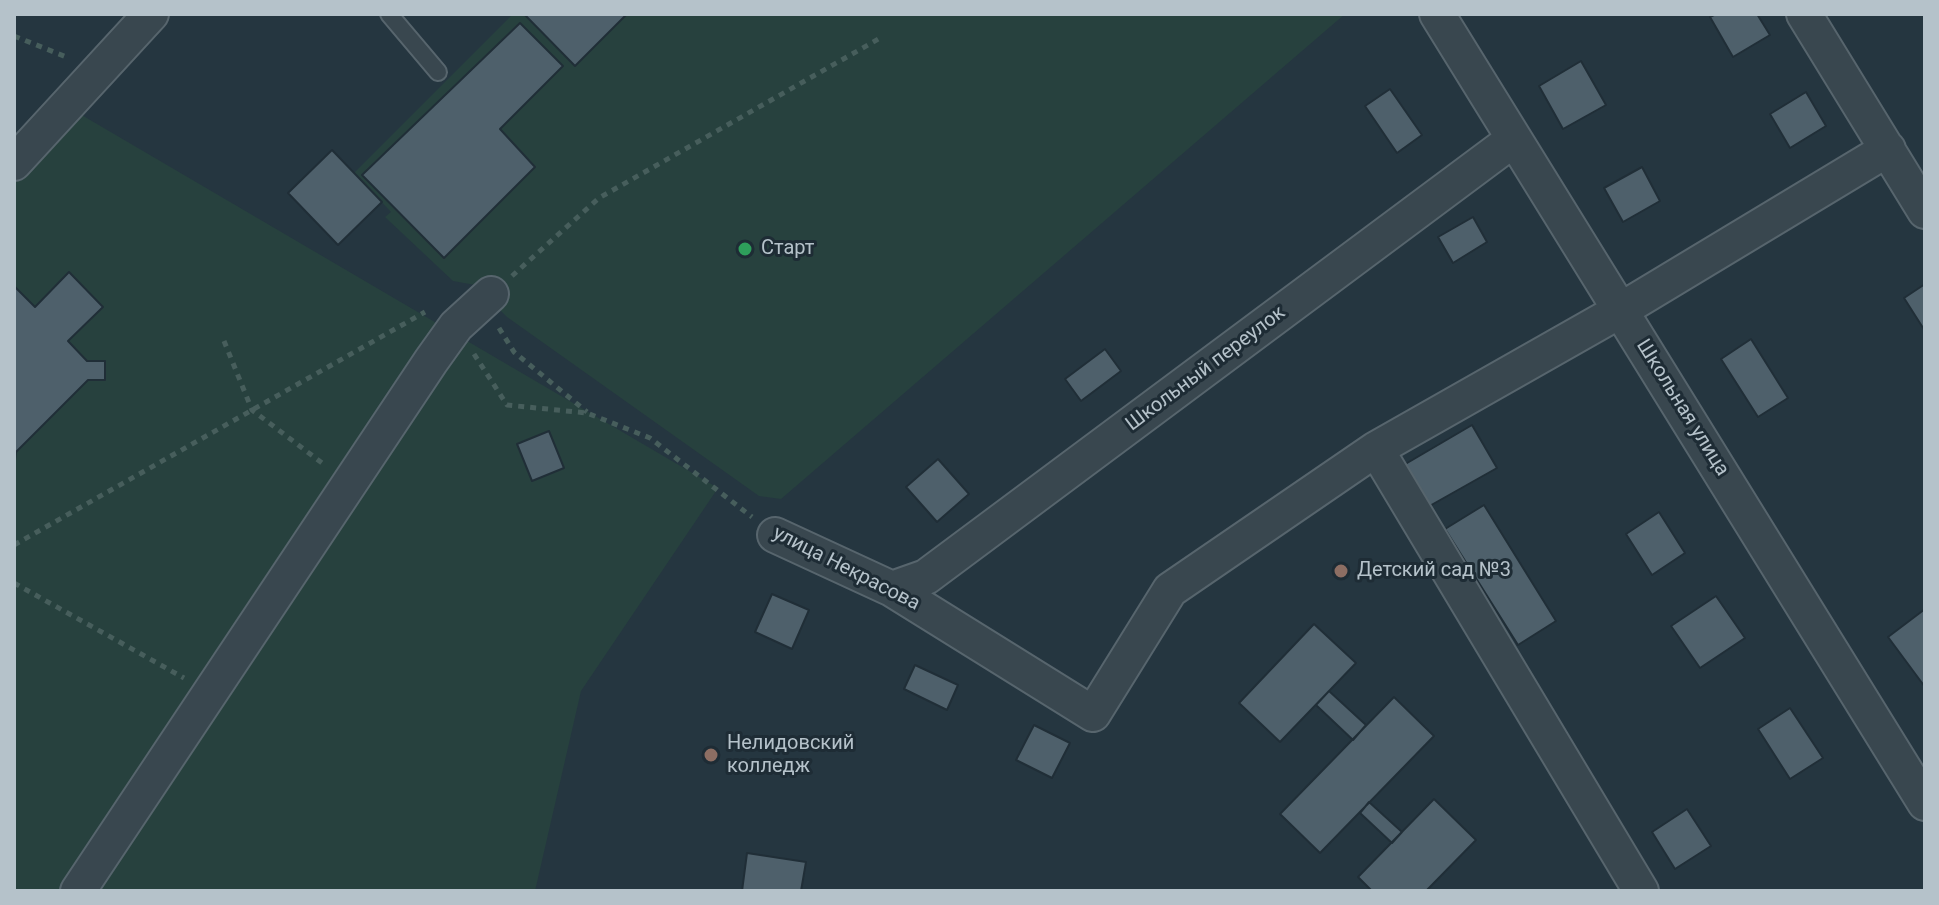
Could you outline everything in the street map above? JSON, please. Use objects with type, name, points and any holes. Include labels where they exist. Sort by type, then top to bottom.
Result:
[{"type":"street","points":[[14,163],[151,14]]},
{"type":"street","name":"Школьная улица","points":[[1437,14],[1925,803]]},
{"type":"street","points":[[1804,14],[1925,211]]},
{"type":"street","name":"Школьный переулок","points":[[892,589],[926,577],[1514,139]]},
{"type":"street","points":[[1641,891],[1376,449],[1621,310],[1888,149]]},
{"type":"street","points":[[78,891],[456,326],[487,298]]},
{"type":"street","name":"улица Некрасова","points":[[775,535],[892,589],[1093,714],[1170,590],[1376,449]]},
{"type":"lane","points":[[389,14],[438,72]]},
{"type":"path","points":[[14,36],[101,71]]},
{"type":"path","points":[[587,413],[514,352],[487,298],[599,198],[882,37]]},
{"type":"path","points":[[14,545],[430,309],[456,326]]},
{"type":"path","name":"улица Некрасова","points":[[456,326],[507,405],[587,413],[650,438],[775,535]]},
{"type":"path","points":[[224,341],[252,410],[350,484]]},
{"type":"path","points":[[14,583],[210,693]]},
{"type":"green space","name":"Старт","points":[[513,14],[1345,14],[781,499],[759,496],[507,317],[475,285],[453,281],[385,217],[391,212],[354,173]]},
{"type":"green space","points":[[68,107],[718,488],[581,691],[535,891],[14,891],[14,171]]},
{"type":"building","points":[[524,14],[627,14],[575,66]]},
{"type":"building","points":[[1716,14],[1757,14],[1770,35],[1733,57],[1710,17]]},
{"type":"building","points":[[520,23],[563,66],[500,129],[535,167],[444,258],[362,175]]},
{"type":"building","points":[[1581,61],[1606,105],[1563,129],[1539,86]]},
{"type":"building","points":[[1390,89],[1422,135],[1397,153],[1365,106]]},
{"type":"building","points":[[1806,92],[1826,126],[1790,148],[1770,114]]},
{"type":"building","points":[[332,150],[382,202],[338,245],[288,193]]},
{"type":"building","points":[[1642,167],[1660,201],[1623,222],[1604,188]]},
{"type":"building","points":[[1473,217],[1487,242],[1453,263],[1438,237]]},
{"type":"building","points":[[69,272],[103,307],[68,341],[87,361],[105,361],[105,380],[88,380],[16,452],[14,469],[14,286],[35,307]]},
{"type":"building","points":[[1925,284],[1925,331],[1904,298]]},
{"type":"building","points":[[1751,339],[1788,398],[1758,417],[1721,359]]},
{"type":"building","points":[[1105,349],[1121,371],[1081,401],[1065,379]]},
{"type":"building","points":[[1472,425],[1497,468],[1426,508],[1402,466]]},
{"type":"building","points":[[549,431],[564,468],[532,481],[517,444]]},
{"type":"building","points":[[938,459],[969,494],[937,522],[906,487]]},
{"type":"building","points":[[1484,505],[1556,621],[1518,645],[1445,529]]},
{"type":"building","points":[[1659,512],[1685,553],[1652,575],[1626,534]]},
{"type":"building","points":[[772,594],[809,610],[792,649],[755,632]]},
{"type":"building","points":[[1716,596],[1745,638],[1700,668],[1671,626]]},
{"type":"building","points":[[1925,609],[1925,687],[1888,637]]},
{"type":"building","points":[[1314,624],[1356,663],[1280,742],[1239,703]]},
{"type":"building","points":[[915,665],[958,685],[947,710],[904,689]]},
{"type":"building","points":[[1329,691],[1366,725],[1353,740],[1316,705]]},
{"type":"building","points":[[1394,697],[1434,736],[1320,853],[1280,814]]},
{"type":"building","points":[[1790,708],[1823,758],[1790,779],[1758,729]]},
{"type":"building","points":[[1034,725],[1070,743],[1052,778],[1016,760]]},
{"type":"building","points":[[1434,799],[1476,840],[1426,891],[1372,891],[1358,877]]},
{"type":"building","points":[[1369,802],[1402,832],[1392,843],[1360,813]]},
{"type":"building","points":[[1687,809],[1711,846],[1675,869],[1652,832]]},
{"type":"building","points":[[747,853],[806,862],[801,891],[742,891]]},
{"type":"place","name":"Старт","points":[[745,249]]},
{"type":"place","name":"Детский сад №3","points":[[1341,571]]},
{"type":"place","name":"Нелидовский колледж","points":[[711,755]]}]
